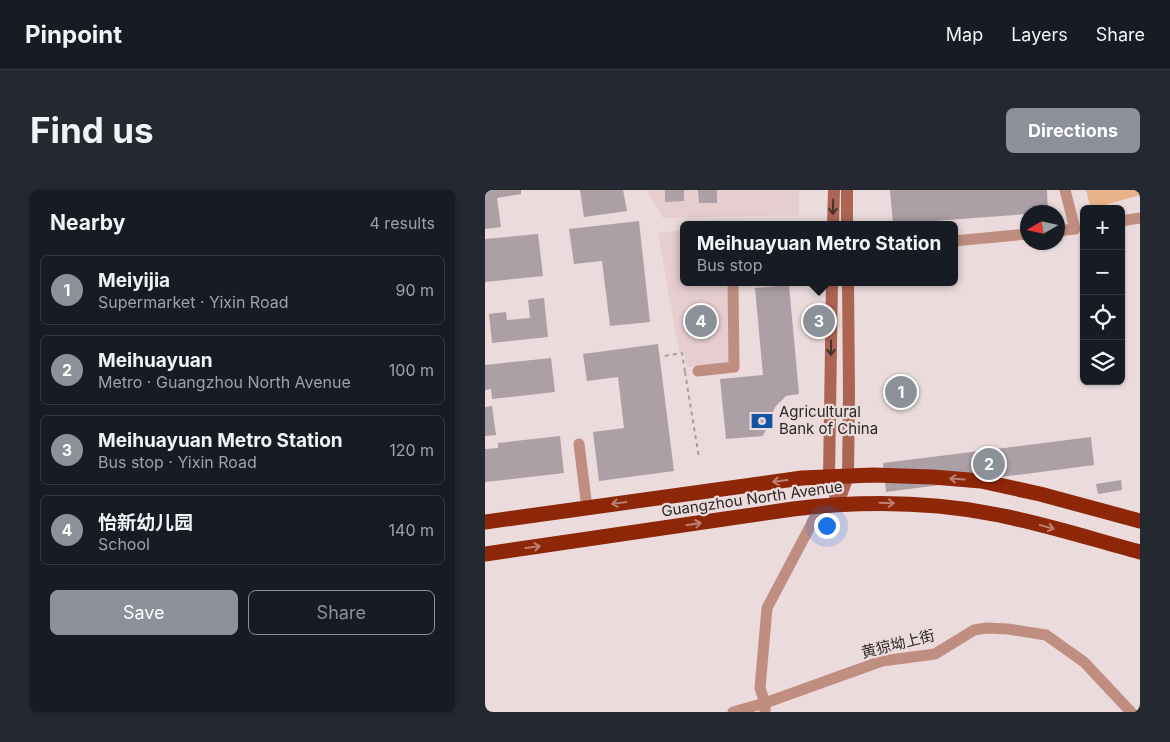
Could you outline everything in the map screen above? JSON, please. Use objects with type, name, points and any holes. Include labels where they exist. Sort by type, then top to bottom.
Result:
[{"type":"highway","name":"Guangzhou North Avenue","points":[[485,522],[777,481],[848,476],[933,477],[981,481],[1040,494],[1140,521]]},
{"type":"highway","name":"Guangzhou North Avenue","points":[[485,554],[821,506],[883,503],[921,505],[991,514],[1138,553]]},
{"type":"main road","points":[[833,221],[834,190]]},
{"type":"main road","points":[[847,190],[847,221]]},
{"type":"main road","points":[[832,286],[829,477],[838,504]]},
{"type":"main road","points":[[838,504],[848,476],[848,286]]},
{"type":"street","points":[[1065,190],[1079,228],[1065,229]]},
{"type":"street","points":[[1125,220],[1140,218]]},
{"type":"street","points":[[958,241],[1020,235]]},
{"type":"street","points":[[698,371],[734,367],[733,286]]},
{"type":"street","points":[[579,444],[587,508]]},
{"type":"street","points":[[765,708],[760,688],[767,608],[821,506]]},
{"type":"street","name":"黄猄坳上街","points":[[733,712],[765,708],[882,661],[935,654],[974,630],[987,628],[1046,635],[1084,662],[1131,712]]},
{"type":"path","points":[[665,356],[682,353],[699,458]]},
{"type":"path","points":[[685,372],[698,371]]},
{"type":"shaded area","points":[[646,190],[799,190],[799,215],[663,218]]},
{"type":"shaded area","points":[[1086,190],[1140,190],[1140,195],[1105,205],[1090,205]]},
{"type":"shaded area","points":[[680,230],[680,286],[727,286],[730,363],[687,367],[684,351],[679,352],[658,233]]},
{"type":"building","points":[[485,190],[521,190],[521,194],[497,198],[501,227],[485,229]]},
{"type":"building","points":[[580,190],[623,190],[627,211],[584,217]]},
{"type":"building","points":[[665,190],[684,190],[684,201],[665,202]]},
{"type":"building","points":[[698,190],[717,190],[717,203],[699,203]]},
{"type":"building","points":[[890,190],[1047,190],[1048,205],[1020,205],[1020,215],[933,221],[893,221]]},
{"type":"building","points":[[639,221],[650,322],[610,326],[602,261],[574,264],[569,229]]},
{"type":"building","points":[[538,234],[543,276],[485,282],[485,239]]},
{"type":"building","points":[[789,286],[799,394],[786,396],[775,407],[763,436],[726,439],[720,379],[763,375],[755,288]]},
{"type":"building","points":[[544,298],[548,337],[492,343],[489,314],[506,312],[507,320],[530,318],[528,300]]},
{"type":"building","points":[[658,344],[674,471],[599,481],[593,432],[624,428],[618,377],[587,381],[583,354]]},
{"type":"building","points":[[551,358],[555,392],[492,399],[491,389],[485,390],[485,365]]},
{"type":"building","points":[[492,406],[496,435],[485,436],[485,407]]},
{"type":"building","points":[[560,436],[564,473],[485,482],[485,449],[498,448],[498,443]]},
{"type":"building","points":[[1091,437],[1094,465],[886,492],[883,463]]},
{"type":"building","points":[[1121,480],[1122,490],[1098,494],[1096,484]]},
{"type":"place","name":"怡新幼儿园","points":[[701,321]]},
{"type":"place","name":"Meihuayuan Metro Station","points":[[819,321]]},
{"type":"place","name":"Meiyijia","points":[[901,392]]},
{"type":"place","name":"Agricultural Bank of China","points":[[762,421]]},
{"type":"place","name":"Meihuayuan","points":[[989,464]]}]
